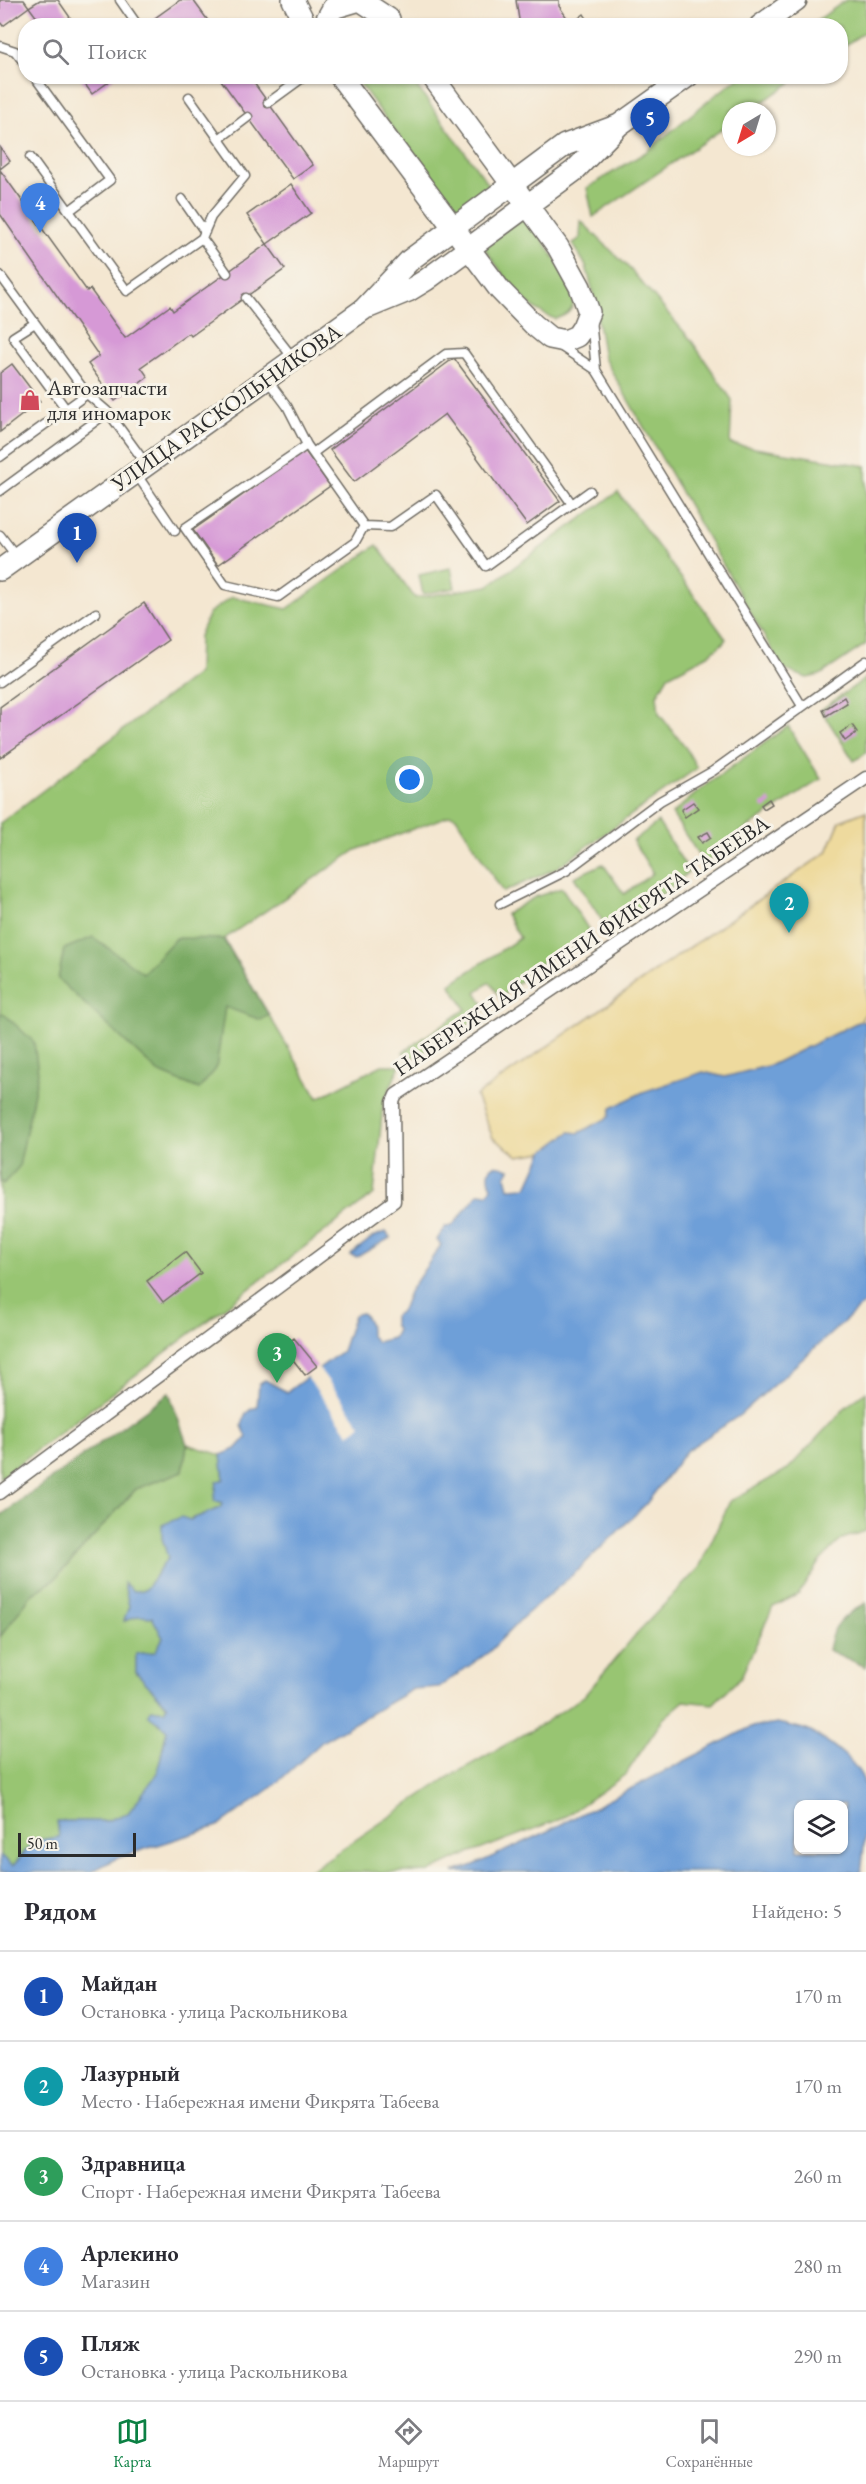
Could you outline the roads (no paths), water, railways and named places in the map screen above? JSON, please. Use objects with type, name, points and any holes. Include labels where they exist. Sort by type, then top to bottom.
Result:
[{"type":"street","points":[[293,0],[302,18]]},
{"type":"street","points":[[327,18],[333,8],[360,0],[386,18]]},
{"type":"street","points":[[376,0],[389,18]]},
{"type":"street","points":[[769,18],[785,3]]},
{"type":"street","points":[[346,84],[506,297],[550,338],[565,341],[577,336],[584,327],[589,312],[569,265],[438,84]]},
{"type":"street","name":"УЛИЦА РАСКОЛЬНИКОВА","points":[[364,309],[408,291],[528,207],[574,171],[619,125],[677,84]]},
{"type":"street","name":"УЛИЦА РАСКОЛЬНИКОВА","points":[[0,570],[364,309],[410,260],[565,145],[619,125]]},
{"type":"street","name":"НАБЕРЕЖНАЯ ИМЕНИ ФИКРЯТА ТАБЕЕВА","points":[[2,1490],[394,1201],[393,1102],[396,1095],[866,778]]},
{"type":"lane","points":[[120,0],[132,18]]},
{"type":"lane","points":[[0,46],[15,51],[18,55]]},
{"type":"lane","points":[[40,84],[110,180],[69,211]]},
{"type":"lane","points":[[268,103],[294,84]]},
{"type":"lane","points":[[30,157],[127,291],[204,235],[211,217],[245,176],[189,97]]},
{"type":"lane","points":[[219,139],[248,117]]},
{"type":"lane","points":[[182,199],[228,273]]},
{"type":"lane","points":[[0,275],[87,394],[108,412],[175,531]]},
{"type":"lane","points":[[246,298],[293,358]]},
{"type":"lane","points":[[589,312],[593,326],[596,370]]},
{"type":"lane","points":[[35,323],[13,337],[66,410]]},
{"type":"lane","points":[[550,338],[596,370],[802,706]]},
{"type":"lane","points":[[313,453],[446,354],[464,353],[572,504]]},
{"type":"lane","points":[[266,378],[286,406],[307,445],[364,526]]},
{"type":"lane","points":[[0,457],[87,394]]},
{"type":"lane","points":[[0,491],[108,412]]},
{"type":"lane","points":[[307,445],[185,528],[225,585],[278,597],[355,542],[364,526]]},
{"type":"lane","points":[[364,526],[390,527],[436,495],[486,566],[590,491]]},
{"type":"lane","points":[[0,535],[17,557]]},
{"type":"lane","points":[[0,682],[96,613]]},
{"type":"lane","points":[[500,904],[566,871],[660,801],[713,771],[866,662]]},
{"type":"water","points":[[860,1021],[866,1022],[866,1302],[740,1415],[686,1451],[646,1504],[578,1570],[522,1618],[489,1652],[439,1687],[413,1689],[323,1741],[270,1789],[218,1826],[117,1858],[91,1872],[0,1872],[0,1855],[13,1866],[34,1841],[59,1837],[57,1821],[106,1821],[128,1813],[157,1774],[167,1730],[148,1714],[151,1709],[164,1711],[167,1706],[136,1672],[136,1654],[155,1652],[163,1638],[152,1617],[139,1616],[124,1621],[129,1606],[124,1583],[133,1591],[145,1590],[168,1558],[162,1538],[162,1525],[181,1517],[190,1520],[220,1508],[221,1502],[214,1501],[217,1482],[224,1479],[221,1455],[236,1449],[247,1437],[242,1426],[248,1412],[257,1407],[259,1385],[265,1380],[287,1392],[342,1351],[354,1315],[361,1313],[366,1317],[370,1326],[370,1335],[377,1342],[393,1338],[397,1330],[394,1316],[402,1310],[409,1292],[441,1245],[437,1240],[445,1227],[452,1226],[479,1193],[488,1194],[492,1187],[489,1172],[495,1165],[510,1169],[506,1176],[509,1188],[527,1187],[543,1152],[570,1132],[579,1133],[609,1117],[611,1108],[643,1092],[703,1072],[725,1077],[771,1065]]},
{"type":"water","points":[[386,1232],[390,1238],[357,1257],[350,1255],[373,1237]]},
{"type":"water","points":[[778,1723],[802,1728],[826,1741],[852,1763],[866,1789],[861,1872],[454,1872],[540,1835],[751,1727]]},
{"type":"place","name":"Пляж","points":[[650,148]]},
{"type":"place","name":"Арлекино","points":[[40,233]]},
{"type":"place","name":"Автозапчасти для иномарок","points":[[30,400]]},
{"type":"place","name":"Майдан","points":[[77,563]]},
{"type":"place","name":"Лазурный","points":[[789,933]]},
{"type":"place","name":"Здравница","points":[[277,1383]]}]
